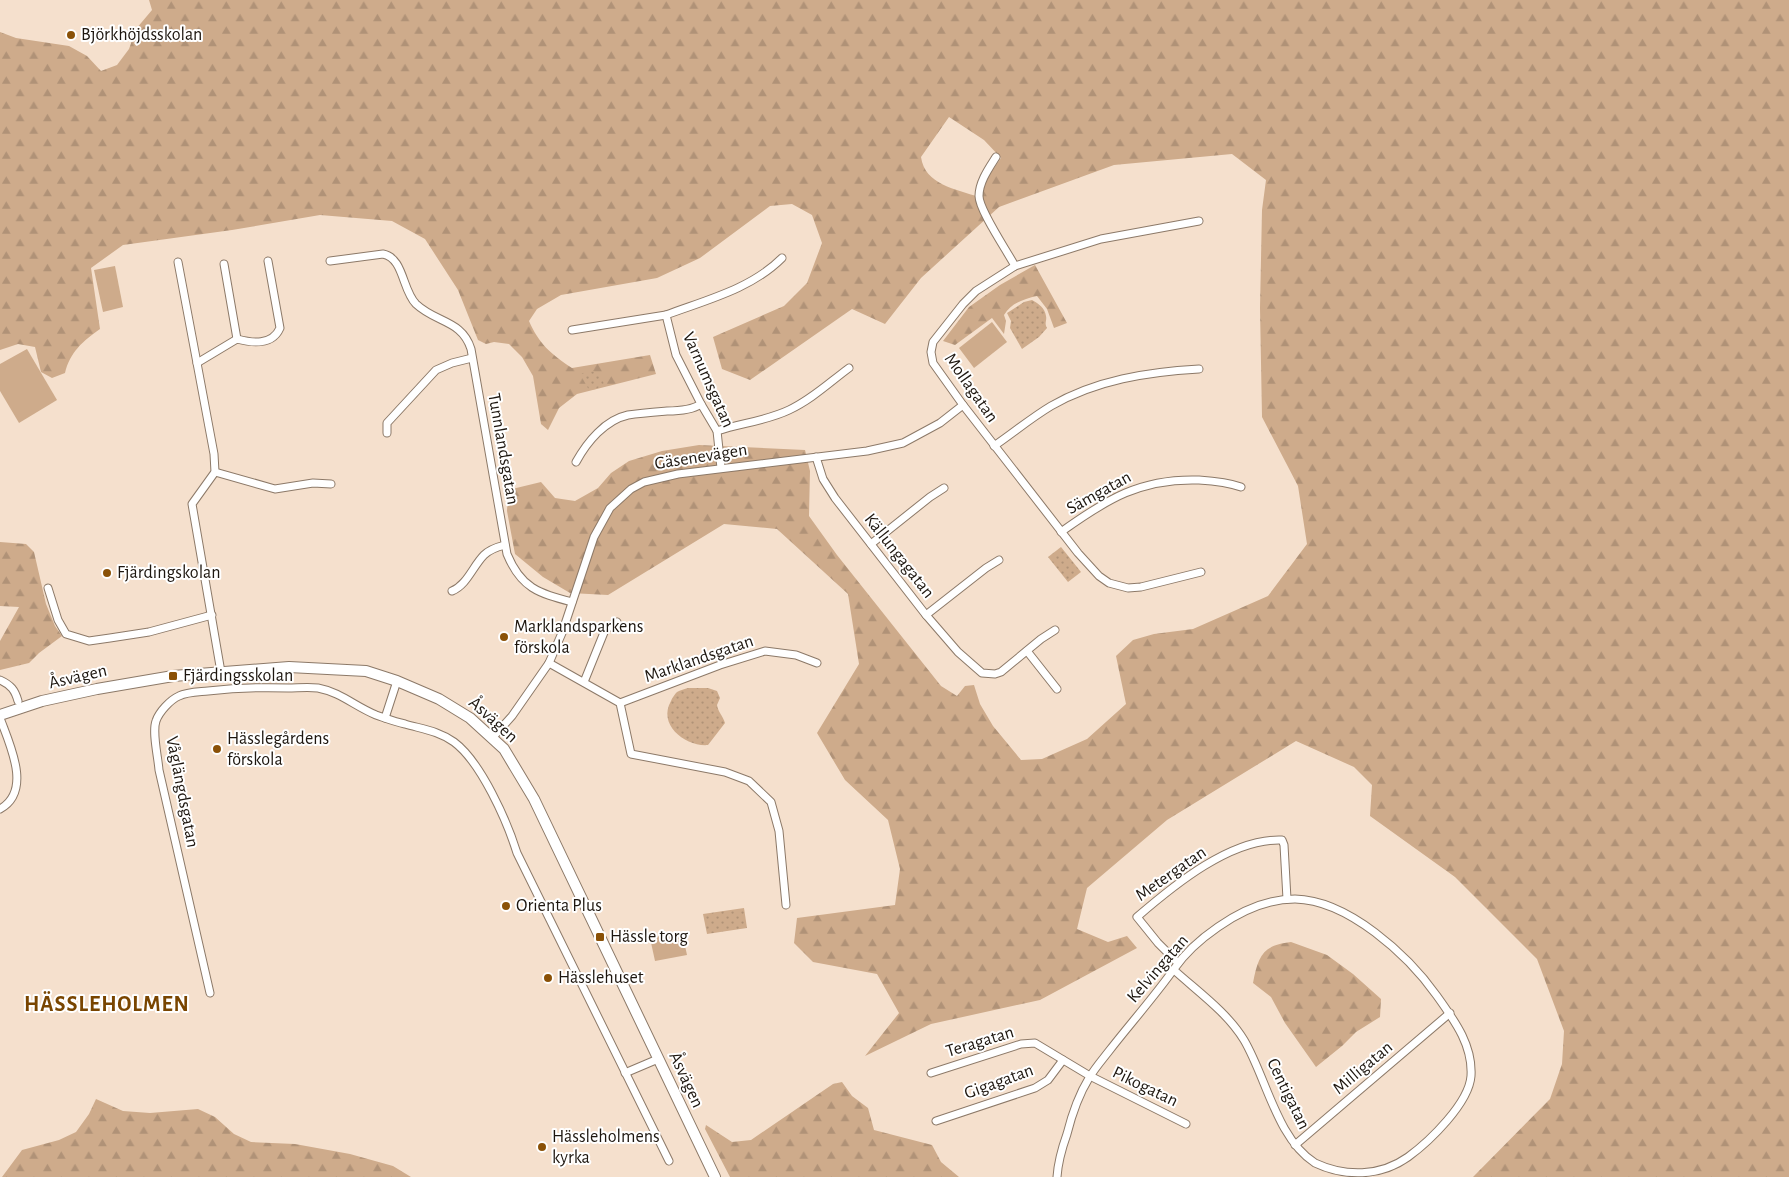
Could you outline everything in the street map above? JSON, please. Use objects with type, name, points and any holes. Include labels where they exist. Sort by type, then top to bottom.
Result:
[{"type":"street","points":[[996,157],[985,175],[979,197],[983,211],[1014,266]]},
{"type":"street","name":"Mollagatan","points":[[1199,221],[1101,239],[1014,266],[976,291],[963,304],[933,342],[930,352],[933,363],[963,405],[1078,553],[1099,576],[1118,587],[1128,588],[1141,587],[1201,572]]},
{"type":"street","name":"Tunnlandsgatan","points":[[330,261],[383,254],[389,255],[397,263],[409,296],[427,313],[464,333],[472,358],[507,554],[514,571],[528,586],[572,602]]},
{"type":"street","name":"Varnumsgatan","points":[[721,468],[718,431],[701,404],[676,355],[666,315],[756,280],[782,258]]},
{"type":"street","points":[[197,363],[237,339],[255,344],[277,335],[280,328],[268,261]]},
{"type":"street","points":[[178,262],[214,454],[215,472],[192,504],[221,672]]},
{"type":"street","points":[[224,264],[237,339]]},
{"type":"street","points":[[572,330],[666,315]]},
{"type":"street","points":[[387,433],[387,423],[436,370],[452,363],[472,358]]},
{"type":"street","points":[[718,431],[771,417],[789,410],[849,368]]},
{"type":"street","points":[[994,446],[1050,406],[1084,390],[1125,378],[1168,371],[1199,369]]},
{"type":"street","points":[[576,462],[585,447],[605,426],[626,416],[674,411],[696,407],[701,404]]},
{"type":"street","name":"Gäsenevägen","points":[[493,737],[512,716],[549,663],[562,633],[594,537],[610,508],[637,486],[661,477],[867,451],[903,443],[940,423],[963,405]]},
{"type":"street","name":"Källungagatan","points":[[816,457],[828,487],[870,544],[926,616],[971,665],[982,673],[995,674],[1001,672],[1027,650]]},
{"type":"street","points":[[215,472],[275,489],[313,483],[331,484]]},
{"type":"street","name":"Sämgatan","points":[[1062,532],[1095,508],[1147,484],[1180,480],[1224,482],[1241,487]]},
{"type":"street","points":[[870,544],[944,488]]},
{"type":"street","points":[[452,591],[459,588],[484,554],[505,545]]},
{"type":"street","points":[[926,616],[999,560]]},
{"type":"street","points":[[48,588],[58,620],[66,634],[89,641],[148,632],[187,620],[212,615]]},
{"type":"street","points":[[584,682],[605,630],[616,622]]},
{"type":"street","points":[[1055,630],[1027,650],[1057,689]]},
{"type":"street","name":"Marklandsgatan","points":[[620,703],[720,665],[764,651],[796,655],[817,663]]},
{"type":"street","points":[[549,663],[620,703],[631,754],[725,772],[749,781],[770,802],[779,831],[786,905]]},
{"type":"street","name":"Åsvägen","points":[[0,716],[42,701],[147,680],[289,667],[366,671],[397,681],[453,706],[493,737],[512,760],[534,798],[715,1177]]},
{"type":"street","points":[[0,680],[13,689],[18,701]]},
{"type":"street","points":[[385,718],[397,681]]},
{"type":"street","name":"Våglängdsgatan","points":[[210,993],[159,770],[155,733],[156,721],[178,696],[192,693],[247,687],[317,688],[346,698],[365,710],[404,724],[430,730],[454,742],[464,751],[483,777],[511,835],[517,853],[668,1161]]},
{"type":"street","points":[[0,716],[18,777],[12,797],[6,806],[0,809]]},
{"type":"street","name":"Metergatan","points":[[1176,967],[1137,917],[1170,889],[1204,866],[1229,853],[1253,844],[1282,840],[1284,845],[1287,899]]},
{"type":"street","name":"Kelvingatan","points":[[1057,1177],[1059,1159],[1076,1103],[1090,1076],[1176,967],[1209,934],[1231,918],[1251,908],[1267,902],[1299,899],[1319,903],[1342,912],[1385,942],[1413,968],[1450,1013]]},
{"type":"street","name":"Centigatan","points":[[1176,967],[1242,1037],[1258,1066],[1284,1126],[1295,1145],[1304,1154],[1328,1170],[1344,1174],[1360,1175],[1386,1170],[1401,1162],[1413,1153],[1456,1110],[1467,1092],[1471,1077],[1470,1055],[1462,1033],[1450,1013]]},
{"type":"street","name":"Milligatan","points":[[1295,1145],[1450,1013]]},
{"type":"street","name":"Teragatan","points":[[931,1073],[1021,1044],[1035,1043],[1090,1076]]},
{"type":"street","points":[[625,1073],[658,1059]]},
{"type":"street","name":"Gigagatan","points":[[936,1120],[1035,1088],[1048,1080],[1062,1060]]},
{"type":"street","name":"Pikogatan","points":[[1090,1076],[1186,1124]]},
{"type":"green space","points":[[149,0],[1789,0],[1789,1177],[1473,1177],[1550,1099],[1562,1064],[1564,1031],[1537,959],[1455,877],[1370,816],[1372,785],[1354,767],[1296,741],[1167,820],[1087,888],[1077,929],[1108,942],[1127,936],[1137,948],[1040,1000],[931,1024],[865,1056],[899,1013],[877,974],[813,962],[794,943],[797,918],[895,905],[900,869],[888,820],[845,780],[817,733],[859,664],[848,594],[777,529],[724,524],[608,595],[570,593],[543,577],[515,554],[507,511],[508,490],[541,482],[555,498],[575,501],[598,488],[611,473],[629,461],[662,451],[699,445],[805,450],[810,471],[809,516],[837,555],[941,686],[957,696],[965,686],[974,685],[980,704],[993,726],[1021,760],[1042,759],[1087,739],[1126,704],[1116,656],[1133,640],[1154,634],[1193,629],[1268,596],[1307,544],[1298,486],[1262,417],[1260,308],[1262,210],[1266,180],[1232,154],[1114,165],[999,207],[921,278],[885,324],[852,309],[750,380],[722,369],[713,337],[784,306],[807,283],[822,243],[812,215],[792,204],[770,206],[700,258],[657,278],[561,295],[537,309],[529,321],[537,336],[552,353],[572,368],[650,355],[656,374],[577,394],[559,408],[548,430],[541,424],[533,376],[522,357],[509,344],[494,342],[486,344],[478,340],[458,290],[425,239],[392,221],[320,215],[232,230],[123,245],[91,268],[100,329],[88,338],[74,353],[65,373],[52,378],[41,372],[35,347],[18,344],[0,350],[0,32],[16,38],[69,46],[87,56],[101,71],[117,65],[129,49],[136,29],[152,10]],"holes":[[[949,117],[984,140],[1001,158],[989,175],[979,197],[935,180],[924,166],[921,157]]]},
{"type":"green space","points":[[1035,265],[1067,323],[1054,328],[1047,309],[1037,296],[1018,302],[1010,307],[1004,315],[1006,321],[1004,334],[992,318],[955,345],[943,341],[969,307],[1000,285]]},
{"type":"green space","points":[[115,266],[123,307],[103,312],[94,270]]},
{"type":"green space","points":[[1032,300],[1043,308],[1047,328],[1039,337],[1022,349],[1010,328],[1011,321],[1007,313],[1024,302]]},
{"type":"green space","points":[[992,322],[1007,342],[974,368],[959,348]]},
{"type":"green space","points":[[27,349],[57,400],[19,423],[0,391],[0,364]]},
{"type":"green space","points":[[590,371],[600,373],[604,384],[596,389],[589,390],[580,374]]},
{"type":"green space","points":[[0,542],[26,544],[34,552],[46,604],[55,626],[62,636],[29,663],[0,670],[0,641],[19,607],[0,606]]},
{"type":"green space","points":[[1061,547],[1081,572],[1068,582],[1048,557]]},
{"type":"green space","points":[[688,688],[708,688],[717,691],[720,698],[717,705],[718,710],[725,723],[708,745],[700,745],[683,738],[676,733],[668,718],[671,700],[678,691]]},
{"type":"green space","points":[[744,908],[747,928],[707,934],[703,914]]},
{"type":"green space","points":[[682,932],[687,955],[655,961],[650,938]]},
{"type":"green space","points":[[1291,942],[1327,955],[1353,974],[1381,999],[1380,1017],[1356,1032],[1316,1067],[1285,1023],[1271,997],[1253,983],[1257,966],[1263,954],[1274,946]]},
{"type":"green space","points":[[842,1082],[852,1096],[868,1108],[874,1130],[932,1145],[941,1162],[959,1177],[730,1177],[705,1129],[706,1125],[732,1142],[751,1140],[833,1084]]},
{"type":"green space","points":[[96,1099],[123,1111],[150,1113],[198,1109],[215,1117],[234,1134],[251,1142],[295,1144],[350,1154],[393,1166],[411,1177],[2,1177],[22,1150],[59,1140],[76,1132],[89,1114]]},
{"type":"place","name":"Björkhöjdsskolan","points":[[71,35]]},
{"type":"place","name":"Fjärdingskolan","points":[[107,573]]},
{"type":"place","name":"Marklandsparkens förskola","points":[[504,637]]},
{"type":"place","name":"Fjärdingsskolan","points":[[173,676]]},
{"type":"place","name":"Hässlegårdens förskola","points":[[217,749]]},
{"type":"place","name":"Orienta Plus","points":[[506,906]]},
{"type":"place","name":"Hässle torg","points":[[600,937]]},
{"type":"place","name":"Hässlehuset","points":[[548,978]]},
{"type":"place","name":"Hässleholmens kyrka","points":[[542,1147]]},
{"type":"district","name":"HÄSSLEHOLMEN","points":[[107,1004]]}]
